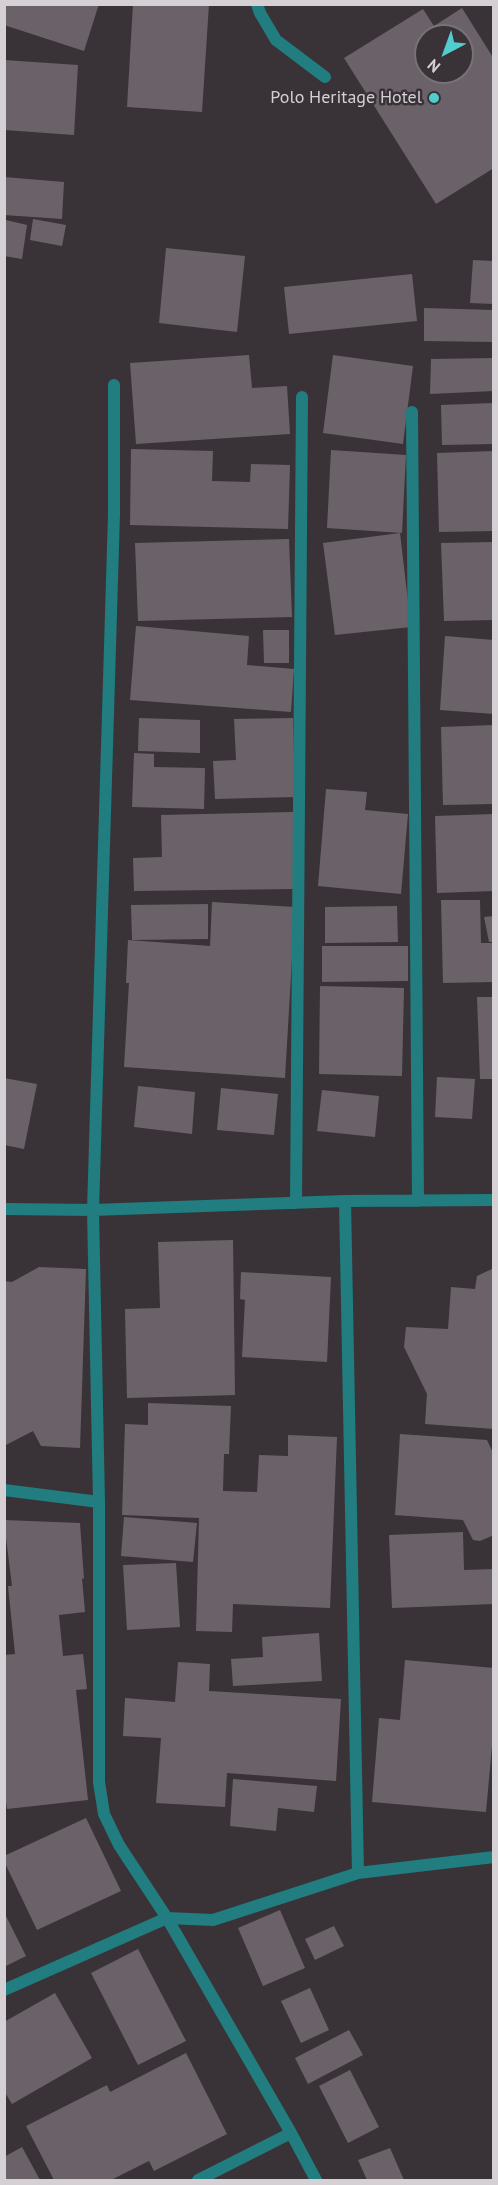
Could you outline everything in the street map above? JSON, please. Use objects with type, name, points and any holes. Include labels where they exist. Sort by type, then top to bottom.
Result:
[{"type":"street","points":[[257,4],[276,40],[326,77]]},
{"type":"street","points":[[114,385],[114,526],[93,1210],[99,1502],[99,1782],[104,1814],[119,1845],[166,1917],[291,2133],[316,2181]]},
{"type":"street","points":[[297,1203],[302,397]]},
{"type":"street","points":[[412,412],[418,1202]]},
{"type":"street","points":[[4,1209],[93,1210],[345,1201],[494,1200]]},
{"type":"street","points":[[345,1201],[358,1873]]},
{"type":"street","points":[[4,1490],[99,1502]]},
{"type":"street","points":[[4,1990],[166,1917],[213,1920],[358,1873],[494,1857]]},
{"type":"street","points":[[198,2181],[291,2133]]},
{"type":"building","points":[[4,4],[99,4],[84,51],[4,25]]},
{"type":"building","points":[[133,4],[209,4],[202,112],[127,107]]},
{"type":"building","points":[[462,8],[472,24],[437,24]]},
{"type":"building","points":[[423,9],[433,24],[414,24],[414,84],[474,84],[474,27],[494,59],[494,168],[436,204],[344,58]]},
{"type":"building","points":[[4,60],[78,65],[74,135],[4,130]]},
{"type":"building","points":[[4,177],[64,182],[62,219],[4,215]]},
{"type":"building","points":[[33,219],[66,225],[62,246],[30,240]]},
{"type":"building","points":[[6,220],[27,225],[22,259],[4,256]]},
{"type":"building","points":[[166,248],[245,256],[237,332],[159,323]]},
{"type":"building","points":[[473,260],[494,261],[494,304],[470,303]]},
{"type":"building","points":[[412,274],[417,321],[289,334],[284,287]]},
{"type":"building","points":[[424,308],[494,310],[494,342],[424,341]]},
{"type":"building","points":[[249,355],[252,388],[287,386],[290,434],[136,444],[130,363]]},
{"type":"building","points":[[333,355],[413,366],[403,444],[323,433]]},
{"type":"building","points":[[494,358],[494,391],[430,394],[431,359]]},
{"type":"building","points":[[494,403],[494,444],[442,445],[441,405]]},
{"type":"building","points":[[131,449],[213,451],[212,481],[250,482],[251,464],[290,465],[288,529],[130,525]]},
{"type":"building","points":[[331,450],[406,455],[402,533],[327,528]]},
{"type":"building","points":[[494,451],[494,531],[439,532],[437,453]]},
{"type":"building","points":[[400,533],[411,627],[335,635],[323,543]]},
{"type":"building","points":[[289,539],[292,617],[138,621],[135,543]]},
{"type":"building","points":[[494,542],[494,620],[444,621],[441,543]]},
{"type":"building","points":[[136,626],[249,636],[247,665],[294,669],[291,712],[130,700]]},
{"type":"building","points":[[263,630],[289,630],[289,663],[264,663]]},
{"type":"building","points":[[445,636],[494,640],[494,714],[440,710]]},
{"type":"building","points":[[139,718],[200,720],[200,753],[138,751]]},
{"type":"building","points":[[293,718],[295,797],[215,799],[213,761],[236,760],[234,719]]},
{"type":"building","points":[[494,725],[494,804],[443,805],[441,727]]},
{"type":"building","points":[[134,753],[154,754],[154,767],[205,768],[204,809],[132,807]]},
{"type":"building","points":[[326,789],[367,792],[365,810],[408,814],[401,894],[318,886]]},
{"type":"building","points":[[293,812],[295,889],[134,891],[133,858],[162,857],[161,815]]},
{"type":"building","points":[[494,814],[494,891],[437,893],[435,816]]},
{"type":"building","points":[[441,900],[480,900],[481,943],[494,943],[494,982],[443,983]]},
{"type":"building","points":[[212,902],[295,907],[285,1078],[124,1067],[129,983],[126,983],[128,940],[210,946]]},
{"type":"building","points":[[208,904],[208,939],[132,940],[131,905]]},
{"type":"building","points":[[397,906],[398,942],[325,943],[325,907]]},
{"type":"building","points":[[494,916],[494,942],[489,942],[484,917]]},
{"type":"building","points":[[322,946],[408,946],[408,981],[322,982]]},
{"type":"building","points":[[320,986],[404,988],[402,1076],[319,1074]]},
{"type":"building","points":[[477,997],[494,997],[494,1079],[480,1079]]},
{"type":"building","points":[[437,1077],[475,1079],[472,1119],[435,1117]]},
{"type":"building","points":[[4,1078],[37,1084],[24,1149],[4,1145]]},
{"type":"building","points":[[138,1086],[195,1092],[192,1134],[134,1127]]},
{"type":"building","points":[[221,1088],[278,1094],[274,1135],[217,1130]]},
{"type":"building","points":[[322,1090],[379,1096],[375,1137],[317,1131]]},
{"type":"building","points":[[233,1240],[235,1395],[127,1398],[125,1309],[160,1308],[158,1242]]},
{"type":"building","points":[[39,1267],[86,1269],[80,1448],[41,1446],[33,1431],[4,1446],[4,1281],[12,1282]]},
{"type":"building","points":[[494,1268],[494,1429],[425,1424],[427,1394],[404,1347],[406,1327],[448,1329],[451,1287],[475,1289],[477,1276]]},
{"type":"building","points":[[241,1272],[331,1277],[327,1362],[242,1357],[245,1300],[240,1299]]},
{"type":"building","points":[[148,1403],[231,1406],[229,1454],[224,1454],[223,1491],[257,1492],[259,1455],[288,1456],[288,1435],[337,1437],[330,1608],[233,1604],[232,1632],[196,1631],[199,1518],[122,1515],[125,1424],[148,1425]]},
{"type":"building","points":[[400,1434],[487,1440],[494,1455],[494,1535],[480,1541],[473,1540],[463,1520],[395,1515]]},
{"type":"building","points":[[124,1517],[197,1523],[193,1562],[121,1556]]},
{"type":"building","points":[[4,1520],[80,1523],[85,1612],[59,1615],[63,1656],[83,1654],[87,1689],[76,1690],[88,1800],[7,1809],[4,1789],[4,1655],[15,1654],[8,1586],[12,1586],[6,1538],[4,1538]]},
{"type":"building","points":[[463,1532],[464,1570],[494,1569],[494,1604],[392,1608],[389,1535]]},
{"type":"building","points":[[176,1563],[180,1627],[127,1630],[123,1565]]},
{"type":"building","points":[[319,1633],[322,1681],[233,1686],[231,1659],[263,1657],[262,1637]]},
{"type":"building","points":[[405,1660],[494,1668],[494,1724],[486,1812],[372,1802],[379,1718],[400,1720]]},
{"type":"building","points":[[178,1662],[210,1664],[209,1691],[341,1699],[336,1781],[227,1773],[225,1807],[156,1803],[161,1738],[123,1736],[125,1698],[175,1702]]},
{"type":"building","points":[[233,1779],[317,1786],[314,1812],[278,1808],[276,1831],[230,1826]]},
{"type":"building","points":[[86,1818],[121,1891],[37,1930],[4,1861],[4,1856]]},
{"type":"building","points":[[280,1910],[305,1968],[263,1986],[238,1928]]},
{"type":"building","points":[[4,1912],[26,1956],[4,1967]]},
{"type":"building","points":[[334,1926],[344,1946],[315,1960],[305,1939]]},
{"type":"building","points":[[138,1949],[186,2041],[138,2065],[91,1973]]},
{"type":"building","points":[[310,1988],[329,2030],[301,2043],[281,2001]]},
{"type":"building","points":[[55,1993],[92,2058],[12,2104],[4,2091],[4,2022]]},
{"type":"building","points":[[349,2030],[363,2055],[308,2084],[295,2058]]},
{"type":"building","points":[[186,2053],[227,2134],[154,2171],[149,2161],[111,2180],[54,2180],[26,2126],[107,2085],[110,2092]]},
{"type":"building","points":[[350,2070],[379,2127],[348,2143],[319,2086]]},
{"type":"building","points":[[22,2147],[40,2180],[4,2180],[4,2157]]},
{"type":"building","points":[[390,2148],[404,2180],[367,2180],[358,2160]]},
{"type":"place","name":"Polo Heritage Hotel","points":[[434,98]]}]
